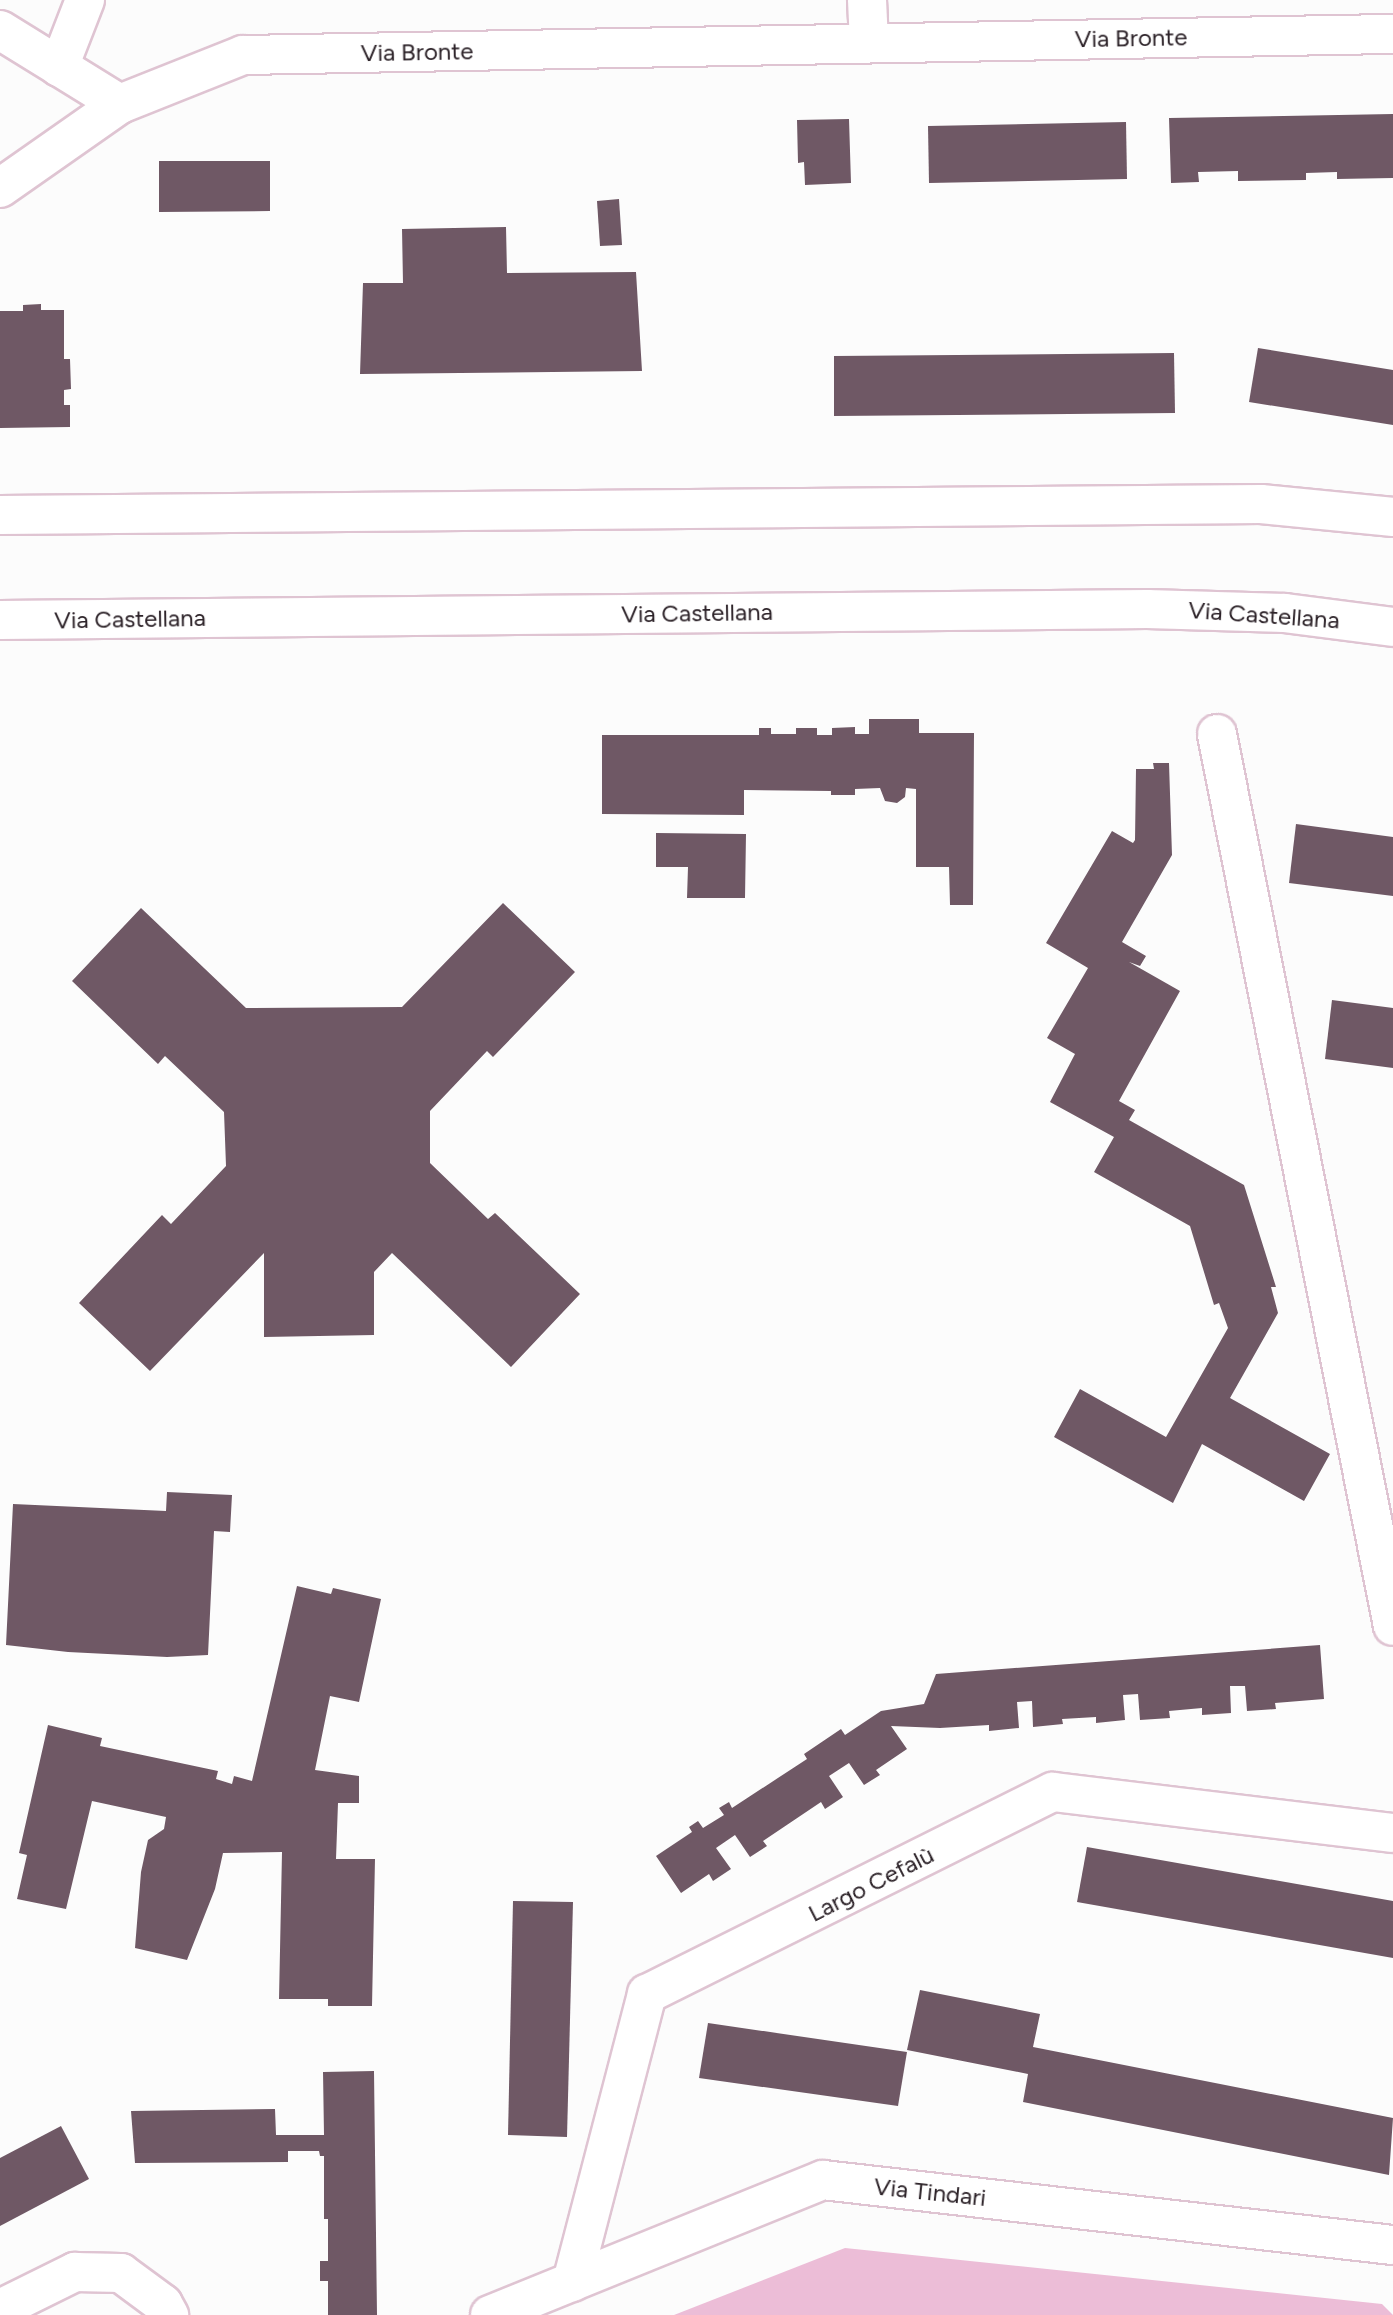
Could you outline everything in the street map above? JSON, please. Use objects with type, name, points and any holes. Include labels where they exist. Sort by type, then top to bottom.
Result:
[{"type":"street","points":[[59,66],[85,0]]},
{"type":"street","points":[[867,0],[869,43]]},
{"type":"street","points":[[0,30],[120,104]]},
{"type":"street","name":"Via Bronte","points":[[0,188],[120,104],[243,55],[1393,34]]},
{"type":"street","points":[[0,515],[1261,504],[1393,517]]},
{"type":"street","name":"Via Castellana","points":[[0,620],[1147,609],[1284,612],[1393,626]]},
{"type":"street","points":[[1217,734],[1393,1626]]},
{"type":"street","name":"Largo Cefalù","points":[[572,2282],[647,1994],[1053,1792],[1393,1833]]},
{"type":"street","name":"Via Tindari","points":[[490,2315],[823,2180],[1393,2245]]},
{"type":"street","points":[[0,2309],[75,2272],[121,2273],[163,2304],[169,2315]]},
{"type":"shaded area","points":[[845,2248],[1382,2304],[1393,2315],[674,2315]]},
{"type":"building","points":[[1393,114],[1393,178],[1337,179],[1337,172],[1306,173],[1306,180],[1238,181],[1238,171],[1198,172],[1199,182],[1171,183],[1169,118]]},
{"type":"building","points":[[849,119],[851,183],[805,185],[804,162],[798,163],[797,120]]},
{"type":"building","points":[[1126,122],[1127,179],[929,183],[928,126]]},
{"type":"building","points":[[159,161],[270,161],[270,211],[159,212]]},
{"type":"building","points":[[619,199],[622,245],[600,246],[597,201]]},
{"type":"building","points":[[506,227],[507,273],[636,272],[642,371],[360,374],[363,283],[403,283],[402,229]]},
{"type":"building","points":[[41,304],[41,310],[64,310],[64,359],[70,359],[71,389],[64,390],[64,405],[70,405],[70,427],[0,428],[0,311],[23,311],[23,305]]},
{"type":"building","points":[[1258,348],[1393,370],[1393,425],[1249,402]]},
{"type":"building","points":[[1174,353],[1175,413],[834,416],[834,356]]},
{"type":"building","points":[[869,719],[919,719],[919,733],[974,733],[973,905],[950,905],[949,867],[916,867],[916,789],[906,788],[905,797],[897,803],[885,801],[880,788],[855,789],[855,795],[831,795],[831,791],[744,790],[744,815],[602,814],[602,735],[759,735],[759,728],[771,728],[771,734],[796,734],[796,728],[817,728],[817,735],[832,735],[832,728],[855,727],[855,734],[869,734]]},
{"type":"building","points":[[1153,763],[1169,763],[1172,855],[1122,942],[1146,956],[1140,966],[1129,962],[1180,991],[1119,1101],[1135,1110],[1129,1120],[1244,1185],[1276,1287],[1271,1287],[1278,1313],[1230,1398],[1330,1454],[1304,1501],[1202,1444],[1173,1503],[1054,1437],[1080,1389],[1166,1437],[1228,1328],[1219,1303],[1214,1305],[1190,1226],[1094,1172],[1114,1137],[1050,1102],[1075,1054],[1047,1038],[1088,968],[1046,943],[1112,831],[1133,843],[1135,840],[1136,769],[1154,769]]},
{"type":"building","points":[[1296,824],[1393,837],[1393,896],[1289,883]]},
{"type":"building","points":[[656,833],[746,834],[745,898],[687,898],[688,867],[656,867]]},
{"type":"building","points":[[503,903],[575,972],[493,1057],[487,1051],[430,1111],[430,1163],[488,1219],[495,1213],[580,1294],[511,1367],[392,1253],[374,1272],[374,1335],[264,1337],[264,1253],[150,1371],[79,1303],[162,1215],[171,1224],[226,1166],[224,1112],[165,1056],[158,1064],[72,981],[141,908],[246,1008],[402,1007]]},
{"type":"building","points":[[1332,1000],[1393,1008],[1393,1068],[1325,1059]]},
{"type":"building","points":[[167,1492],[232,1495],[230,1532],[214,1531],[208,1655],[167,1657],[68,1652],[6,1645],[13,1504],[166,1511]]},
{"type":"building","points":[[297,1586],[331,1594],[333,1588],[381,1599],[359,1702],[330,1696],[315,1770],[359,1776],[359,1803],[338,1803],[336,1859],[375,1859],[372,2006],[328,2006],[328,1999],[279,1999],[282,1852],[223,1853],[215,1889],[187,1960],[135,1948],[141,1872],[148,1840],[164,1829],[166,1817],[92,1801],[66,1909],[17,1899],[27,1855],[19,1853],[48,1725],[102,1738],[100,1746],[218,1771],[216,1779],[232,1784],[234,1776],[252,1781]]},
{"type":"building","points":[[1320,1645],[1324,1699],[1275,1703],[1276,1709],[1247,1711],[1245,1686],[1230,1686],[1231,1713],[1202,1715],[1202,1708],[1169,1711],[1170,1718],[1140,1720],[1138,1694],[1123,1695],[1125,1720],[1096,1723],[1096,1717],[1062,1719],[1063,1724],[1033,1727],[1032,1701],[1017,1702],[1019,1728],[989,1731],[989,1725],[940,1728],[891,1726],[907,1749],[876,1770],[880,1775],[864,1785],[849,1763],[829,1776],[843,1797],[825,1809],[821,1802],[763,1841],[767,1846],[750,1857],[735,1835],[716,1848],[731,1869],[713,1881],[709,1874],[681,1893],[656,1856],[692,1832],[689,1827],[698,1821],[703,1828],[724,1815],[719,1808],[729,1802],[732,1808],[807,1759],[804,1754],[841,1729],[845,1735],[881,1711],[924,1704],[936,1674]]},
{"type":"building","points":[[1087,1847],[1393,1901],[1393,1958],[1077,1902]]},
{"type":"building","points":[[513,1901],[573,1902],[567,2137],[508,2135]]},
{"type":"building","points":[[920,1990],[1040,2014],[1033,2047],[1393,2118],[1389,2175],[1023,2102],[1028,2074],[907,2050]]},
{"type":"building","points":[[708,2023],[907,2052],[898,2106],[699,2078]]},
{"type":"building","points":[[374,2071],[377,2315],[328,2315],[328,2281],[320,2281],[320,2261],[328,2261],[328,2219],[324,2219],[324,2156],[320,2156],[319,2151],[288,2151],[288,2162],[135,2163],[131,2111],[275,2109],[276,2135],[324,2135],[323,2072]]},
{"type":"building","points":[[61,2126],[89,2179],[0,2226],[0,2158]]}]
